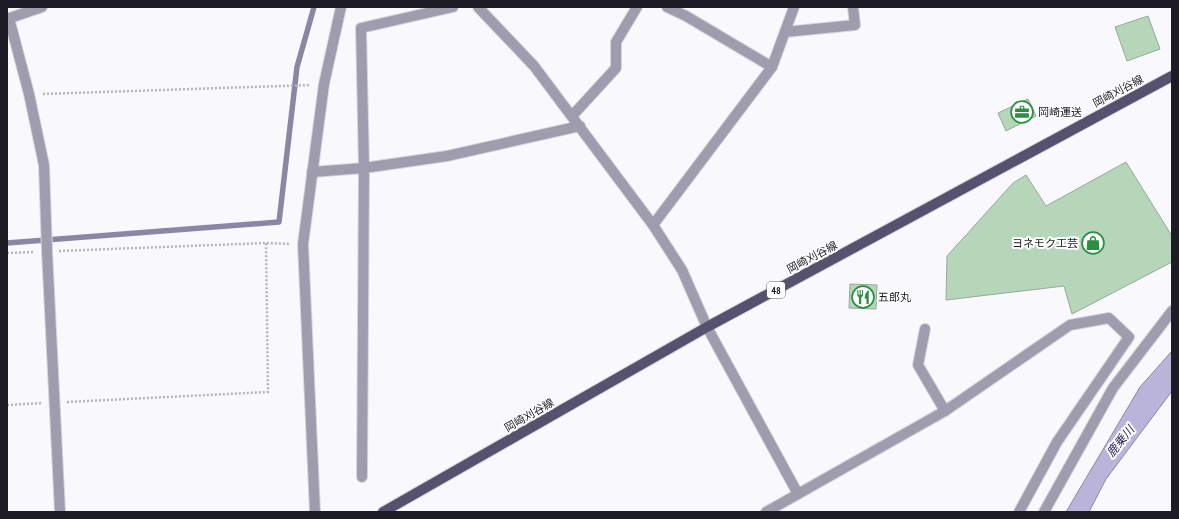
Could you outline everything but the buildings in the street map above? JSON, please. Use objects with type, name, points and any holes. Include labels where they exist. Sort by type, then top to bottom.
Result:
[{"type":"main road","name":"岡崎刈谷線","points":[[383,512],[708,327],[1172,76]]},
{"type":"street","points":[[42,7],[8,18],[29,94],[44,165],[60,512]]},
{"type":"street","points":[[315,512],[303,244],[324,84],[341,7]]},
{"type":"street","points":[[362,477],[364,168],[360,28],[453,7]]},
{"type":"street","points":[[478,7],[534,66],[653,225],[682,270],[708,327],[798,494]]},
{"type":"street","points":[[572,116],[616,68],[616,42],[637,7]]},
{"type":"street","points":[[667,7],[686,16],[772,67]]},
{"type":"street","points":[[653,225],[772,67],[794,7]]},
{"type":"street","points":[[785,32],[855,25],[853,7]]},
{"type":"street","points":[[312,172],[364,168],[447,156],[580,126]]},
{"type":"street","points":[[1044,512],[1113,388],[1172,311]]},
{"type":"street","points":[[766,512],[945,410],[1070,325],[1109,318],[1128,337],[1057,442],[1019,512]]},
{"type":"street","points":[[925,329],[918,365],[945,410]]},
{"type":"path","points":[[29,94],[324,84]]},
{"type":"path","points":[[7,405],[268,392],[266,243]]},
{"type":"path","points":[[7,253],[266,243],[303,244]]},
{"type":"water","name":"鹿乗川","points":[[1172,351],[1172,391],[1106,479],[1089,512],[1066,512],[1140,387]]},
{"type":"waterway","points":[[7,243],[279,222],[297,67],[314,7]]},
{"type":"place","name":"岡崎運送","points":[[1022,112]]},
{"type":"place","name":"ヨネモク工芸","points":[[1093,243]]},
{"type":"place","name":"五郎丸","points":[[863,297]]}]
